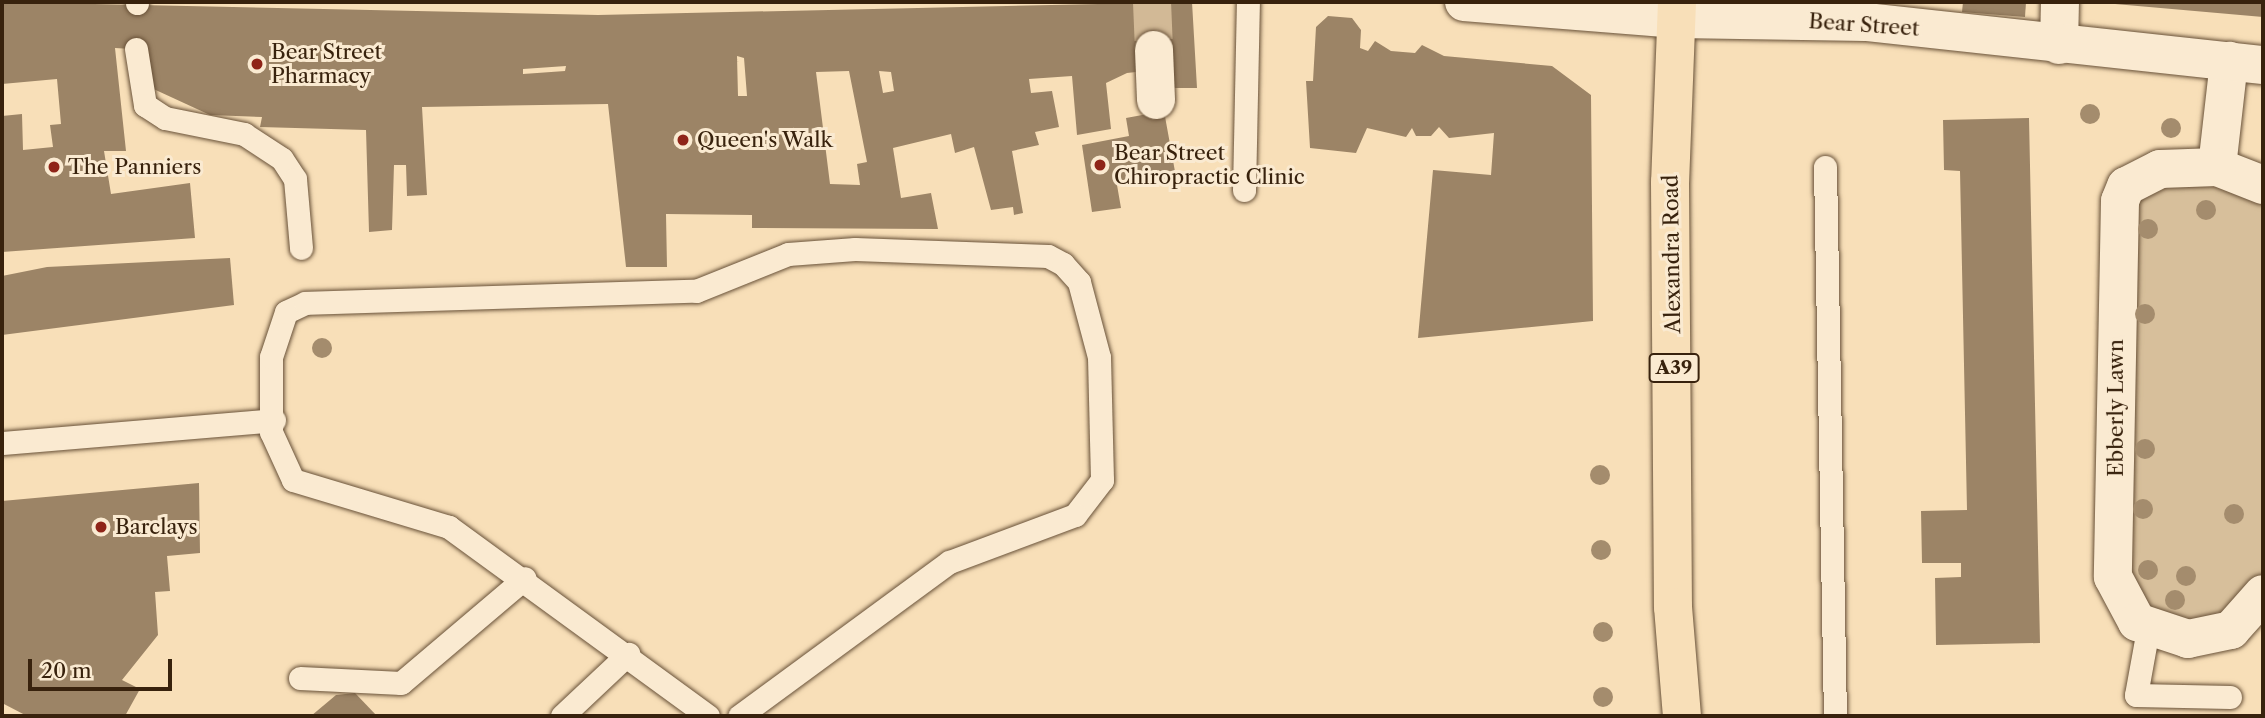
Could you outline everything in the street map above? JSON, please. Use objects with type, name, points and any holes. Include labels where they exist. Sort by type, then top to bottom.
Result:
[{"type":"main road","name":"Alexandra Road","points":[[1677,10],[1670,182],[1673,607],[1682,716]]},
{"type":"street","name":"Bear Street","points":[[1464,2],[1677,10],[1866,22],[2059,45],[2246,63]]},
{"type":"street","points":[[2059,45],[2060,2]]},
{"type":"street","points":[[1154,50],[1156,100]]},
{"type":"street","points":[[2217,167],[2246,63]]},
{"type":"street","name":"Ebberly Lawn","points":[[2148,629],[2126,609],[2113,577],[2120,201],[2126,186],[2160,169],[2217,167],[2263,186]]},
{"type":"street","points":[[2148,629],[2211,637],[2247,618],[2263,594]]},
{"type":"lane","points":[[1244,190],[1248,2]]},
{"type":"lane","points":[[136,50],[145,105],[165,118],[244,134],[282,159],[295,179],[301,248]]},
{"type":"lane","points":[[1825,167],[1835,716]]},
{"type":"lane","points":[[708,716],[525,578],[449,527],[293,480],[271,432],[274,420],[271,357],[286,312],[305,303],[696,291],[789,254],[855,249],[1048,256],[1063,264],[1079,282],[1099,357],[1102,480],[1075,515],[949,562],[739,716]]},
{"type":"lane","points":[[2,443],[274,420]]},
{"type":"lane","points":[[300,678],[401,683],[525,578]]},
{"type":"lane","points":[[2148,629],[2136,695],[2230,697]]},
{"type":"lane","points":[[562,716],[628,654]]},
{"type":"shaded area","points":[[2263,185],[2263,594],[2247,618],[2137,622],[2117,432],[2126,186]]},
{"type":"building","points":[[2,2],[598,15],[1192,2],[1197,88],[1173,88],[1145,71],[1127,73],[1106,83],[1111,129],[1077,135],[1072,76],[1029,79],[1031,93],[1052,91],[1059,127],[1035,132],[1039,145],[1012,151],[1023,213],[1014,215],[1013,207],[991,210],[974,147],[955,153],[951,134],[893,148],[901,198],[931,193],[938,229],[752,228],[752,215],[666,214],[667,267],[626,267],[608,104],[422,107],[427,195],[407,196],[406,165],[394,165],[392,230],[369,232],[366,130],[260,127],[262,117],[210,115],[147,86],[148,50],[115,48],[126,151],[104,151],[111,194],[190,183],[195,238],[2,252],[2,116],[22,114],[23,150],[53,147],[50,125],[61,124],[57,79],[2,84]],"holes":[[[737,56],[744,58],[747,96],[738,96]],[[566,66],[565,71],[523,74],[523,69]],[[849,71],[867,162],[857,164],[860,185],[830,184],[816,72]],[[879,71],[891,72],[894,91],[883,93]]]},
{"type":"building","points":[[1963,2],[2026,2],[2025,17],[1962,12]]},
{"type":"building","points":[[2263,2],[2263,17],[2115,4]]},
{"type":"building","points":[[1328,16],[1352,18],[1361,30],[1360,48],[1368,51],[1375,41],[1391,51],[1415,53],[1422,45],[1444,56],[1552,66],[1591,95],[1593,321],[1418,338],[1433,170],[1491,175],[1494,133],[1449,138],[1439,127],[1431,136],[1416,136],[1412,128],[1406,137],[1367,128],[1356,153],[1310,148],[1306,81],[1313,81],[1316,27]]},
{"type":"building","points":[[1164,111],[1176,177],[1117,185],[1121,208],[1092,212],[1082,145],[1129,136],[1126,118]]},
{"type":"building","points":[[2029,118],[2040,643],[1936,645],[1935,578],[1961,577],[1961,563],[1922,563],[1921,511],[1967,510],[1960,171],[1944,170],[1943,120]]},
{"type":"building","points":[[230,258],[234,305],[2,335],[2,276],[47,267]]},
{"type":"building","points":[[199,483],[200,553],[167,556],[170,591],[155,592],[158,635],[122,680],[140,689],[125,716],[27,716],[2,703],[2,501]]},
{"type":"building","points":[[355,693],[377,716],[311,716],[336,695]]},
{"type":"tunnel","points":[[1152,2],[1154,50]]},
{"type":"place","name":"Bear Street Pharmacy","points":[[257,64]]},
{"type":"place","name":"Queen's Walk","points":[[683,140]]},
{"type":"place","name":"Bear Street Chiropractic Clinic","points":[[1100,165]]},
{"type":"place","name":"The Panniers","points":[[54,167]]},
{"type":"place","name":"Barclays","points":[[101,527]]}]
